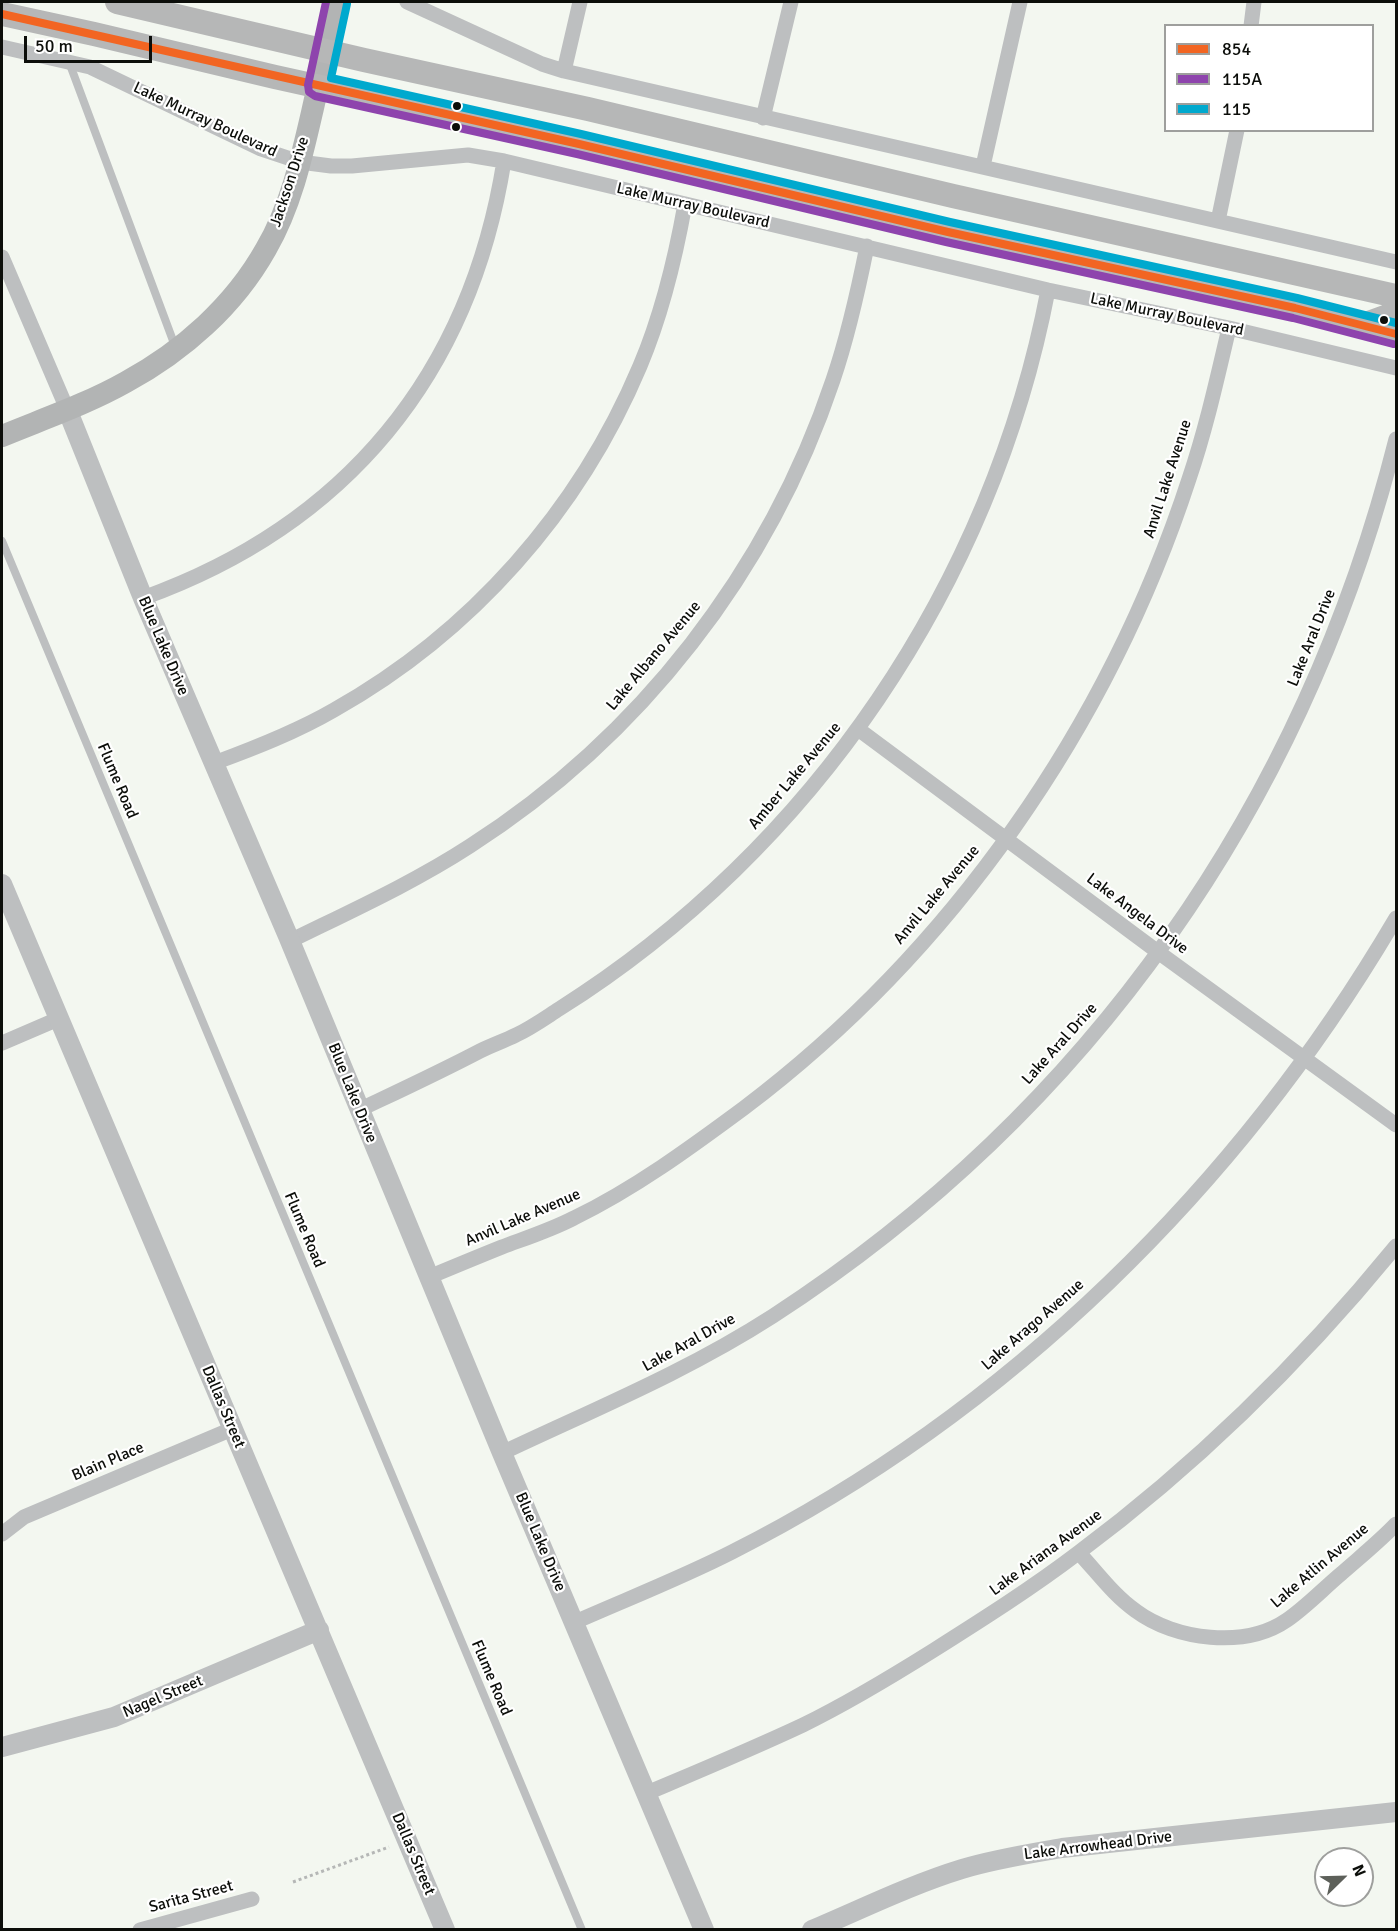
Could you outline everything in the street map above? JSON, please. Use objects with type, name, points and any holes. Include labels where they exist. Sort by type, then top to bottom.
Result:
[{"type":"main road","points":[[124,2],[325,51],[588,109],[953,196],[1396,296]]},
{"type":"main road","name":"Jackson Drive","points":[[2,436],[125,383],[177,350],[217,314],[243,284],[260,258],[282,216],[300,162],[337,2]]},
{"type":"main road","name":"Lake Murray Boulevard","points":[[2,14],[579,144],[948,232],[1295,308],[1396,334]]},
{"type":"main road","points":[[1363,326],[1396,313]]},
{"type":"street","points":[[407,2],[542,64],[564,71],[1396,262]]},
{"type":"street","points":[[564,71],[580,2]]},
{"type":"street","points":[[763,118],[791,2]]},
{"type":"street","points":[[983,166],[1020,2]]},
{"type":"street","points":[[1251,24],[1254,2]]},
{"type":"street","name":"Lake Murray Boulevard","points":[[2,47],[90,67],[261,149],[300,162],[352,166],[468,155],[504,161],[1048,290],[1229,328],[1396,368]]},
{"type":"street","points":[[1218,221],[1237,132]]},
{"type":"street","points":[[143,598],[207,573],[268,538],[324,496],[358,464],[389,429],[418,391],[468,298],[490,231],[504,161]]},
{"type":"street","points":[[214,763],[295,731],[380,682],[441,637],[474,608],[534,544],[559,511],[599,449],[640,365],[667,286],[685,204]]},
{"type":"street","name":"Lake Albano Avenue","points":[[290,941],[429,871],[509,820],[547,791],[617,728],[681,658],[735,584],[800,464],[834,379],[850,324],[867,246]]},
{"type":"street","name":"Blue Lake Drive","points":[[2,257],[67,409],[143,598],[290,941],[502,1454],[704,1929]]},
{"type":"street","name":"Amber Lake Avenue","points":[[358,1110],[517,1035],[594,987],[643,951],[719,886],[756,850],[823,775],[901,666],[936,606],[980,514],[1015,419],[1030,369],[1048,290]]},
{"type":"street","name":"Anvil Lake Avenue","points":[[429,1277],[574,1219],[677,1156],[749,1104],[808,1056],[891,976],[938,926],[1007,838],[1054,769],[1093,701],[1143,599],[1190,478],[1209,413],[1229,328]]},
{"type":"street","name":"Lake Aral Drive","points":[[502,1454],[672,1375],[724,1346],[774,1315],[870,1247],[961,1172],[1045,1089],[1100,1028],[1158,952],[1223,856],[1280,755],[1321,666],[1357,574],[1385,484],[1396,439]]},
{"type":"street","name":"Lake Angela Drive","points":[[858,729],[1396,1125]]},
{"type":"street","name":"Dallas Street","points":[[2,884],[445,1929]]},
{"type":"street","name":"Lake Arago Avenue","points":[[575,1622],[732,1552],[884,1463],[999,1379],[1087,1304],[1185,1206],[1248,1132],[1342,1005],[1396,918]]},
{"type":"street","points":[[2,1043],[58,1019]]},
{"type":"street","name":"Lake Ariana Avenue","points":[[648,1793],[803,1725],[860,1695],[972,1628],[1079,1553],[1184,1468],[1234,1422],[1328,1326],[1396,1246]]},
{"type":"street","name":"Blain Place","points":[[2,1534],[24,1517],[232,1429]]},
{"type":"street","name":"Lake Atlin Avenue","points":[[1079,1553],[1124,1602],[1152,1621],[1175,1631],[1199,1637],[1235,1637],[1262,1631],[1286,1621],[1396,1524]]},
{"type":"street","name":"Nagel Street","points":[[2,1747],[114,1717],[319,1630]]},
{"type":"street","name":"Lake Arrowhead Drive","points":[[812,1929],[913,1886],[1007,1857],[1062,1848],[1396,1812]]},
{"type":"street","name":"Sarita Street","points":[[140,1929],[252,1899]]},
{"type":"lane","points":[[69,62],[177,350]]},
{"type":"lane","name":"Flume Road","points":[[2,541],[582,1929]]},
{"type":"path","points":[[293,1882],[390,1847]]},
{"type":"transit line","name":"115A","points":[[326,2],[308,85],[309,92],[315,96],[577,154],[946,242],[1293,318],[1393,344]]},
{"type":"transit line","name":"115","points":[[347,4],[331,78],[581,134],[950,222],[1297,298],[1396,323]]},
{"type":"transit line","name":"854","points":[[2,14],[579,144],[948,232],[1295,308],[1396,334]]}]
